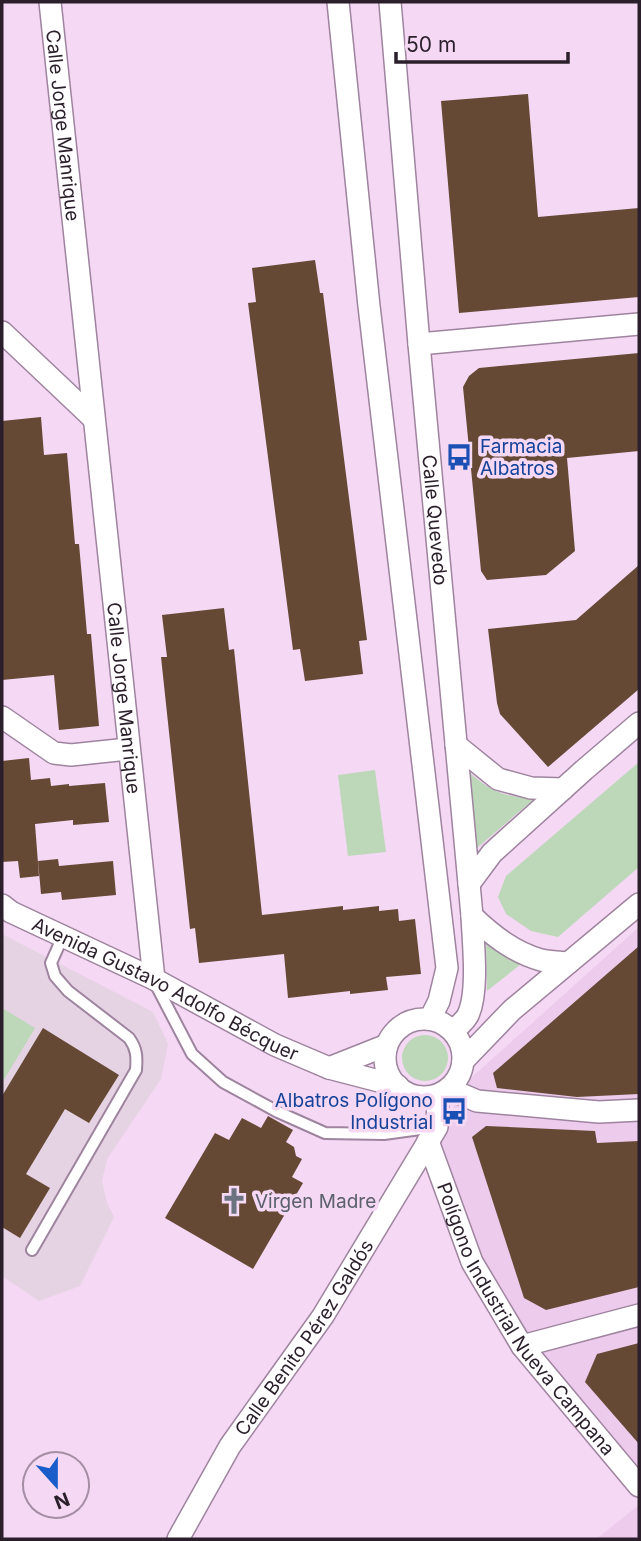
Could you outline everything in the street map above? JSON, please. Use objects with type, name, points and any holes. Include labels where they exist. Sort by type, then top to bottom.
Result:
[{"type":"street","name":"Calle Jorge Manrique","points":[[50,2],[154,979]]},
{"type":"street","name":"Calle Quevedo","points":[[338,2],[369,306],[447,968],[439,1001],[430,1019]]},
{"type":"street","name":"Calle Quevedo","points":[[390,2],[472,916],[472,1002],[467,1017],[456,1034]]},
{"type":"street","points":[[419,344],[639,324]]},
{"type":"street","points":[[2,332],[93,418]]},
{"type":"street","points":[[2,717],[54,753],[71,755],[128,749]]},
{"type":"street","points":[[469,884],[492,853],[639,723]]},
{"type":"street","points":[[456,746],[498,779],[531,788],[563,789]]},
{"type":"street","points":[[463,1061],[512,1010],[639,904]]},
{"type":"street","name":"Avenida Gustavo Adolfo Bécquer","points":[[2,905],[11,912],[154,979],[275,1045],[329,1068],[398,1086]]},
{"type":"street","points":[[472,916],[514,950],[542,961],[568,963]]},
{"type":"street","points":[[456,1034],[512,1010]]},
{"type":"street","points":[[417,1019],[430,1019],[443,1023],[456,1034],[461,1043],[463,1068],[457,1079],[444,1092],[426,1097],[414,1096],[393,1083],[387,1072],[387,1045],[394,1033],[404,1024],[417,1019]]},
{"type":"street","points":[[329,1068],[387,1045]]},
{"type":"street","points":[[444,1092],[477,1101],[599,1112],[639,1110]]},
{"type":"street","name":"Calle Benito Pérez Galdós","points":[[178,1539],[230,1446],[323,1317],[432,1134],[444,1092]]},
{"type":"street","name":"Polígono Industrial Nueva Campana","points":[[432,1134],[472,1262],[522,1346],[639,1486]]},
{"type":"street","points":[[522,1346],[639,1315]]},
{"type":"lane","points":[[32,1250],[136,1070],[137,1056],[130,1038],[68,991],[55,976],[51,963],[63,936]]},
{"type":"lane","points":[[154,979],[192,1054],[223,1082],[278,1112],[325,1133],[432,1134]]},
{"type":"shaded area","points":[[639,927],[639,1476],[523,1333],[476,1262],[439,1145],[461,1087]]},
{"type":"shaded area","points":[[2,934],[153,1012],[168,1044],[161,1079],[107,1159],[102,1181],[107,1203],[114,1217],[80,1286],[39,1301],[2,1276]]},
{"type":"shaded area","points":[[639,1505],[639,1539],[596,1539]]},
{"type":"green space","points":[[639,762],[639,867],[558,937],[531,931],[506,914],[498,897],[506,876]]},
{"type":"green space","points":[[375,770],[386,852],[348,856],[338,775]]},
{"type":"green space","points":[[470,773],[499,792],[534,799],[477,848]]},
{"type":"green space","points":[[486,940],[521,964],[487,991]]},
{"type":"green space","points":[[2,1008],[35,1028],[2,1083]]},
{"type":"green space","points":[[425,1035],[434,1036],[441,1042],[447,1049],[447,1067],[441,1074],[434,1080],[425,1081],[416,1080],[409,1074],[403,1067],[402,1058],[403,1049],[409,1042],[416,1036]]},
{"type":"building","points":[[528,94],[538,217],[639,208],[639,297],[459,313],[441,101]]},
{"type":"building","points":[[315,260],[320,293],[323,293],[367,640],[359,641],[363,674],[305,681],[300,649],[293,650],[248,303],[256,302],[252,268]]},
{"type":"building","points":[[639,353],[639,451],[567,458],[575,551],[546,575],[487,580],[481,571],[463,387],[469,376],[479,368]]},
{"type":"building","points":[[41,417],[44,455],[67,453],[75,544],[79,544],[87,634],[91,634],[99,726],[59,730],[54,675],[2,680],[2,421]]},
{"type":"building","points":[[639,565],[639,689],[548,767],[500,714],[488,629],[576,620]]},
{"type":"building","points":[[224,608],[229,650],[234,649],[262,915],[343,906],[343,910],[379,906],[379,911],[398,909],[399,921],[415,919],[421,974],[386,977],[388,990],[288,998],[284,954],[199,963],[195,928],[190,929],[161,657],[167,657],[162,615]]},
{"type":"building","points":[[29,758],[31,780],[50,778],[51,786],[105,783],[109,822],[73,825],[73,820],[35,824],[39,876],[20,878],[18,861],[2,862],[2,761]]},
{"type":"building","points":[[58,859],[59,866],[113,861],[116,895],[62,900],[61,892],[41,894],[38,861]]},
{"type":"building","points":[[639,946],[639,1094],[577,1097],[497,1088],[493,1073]]},
{"type":"building","points":[[43,1028],[119,1075],[89,1123],[65,1109],[26,1174],[50,1188],[20,1238],[2,1227],[2,1096]]},
{"type":"building","name":"Virgen Madre","points":[[268,1116],[293,1130],[286,1142],[294,1147],[296,1156],[302,1159],[292,1177],[303,1183],[253,1269],[165,1218],[215,1133],[229,1140],[242,1118],[261,1128]]},
{"type":"building","points":[[486,1126],[595,1131],[597,1143],[639,1141],[639,1287],[546,1310],[524,1298],[472,1137]]},
{"type":"building","points":[[639,1343],[639,1444],[585,1382],[597,1354]]},
{"type":"place","name":"Farmacia Albatros","points":[[459,457]]},
{"type":"place","name":"Albatros Polígono Industrial","points":[[454,1111]]},
{"type":"place","name":"Virgen Madre","points":[[234,1201]]}]
